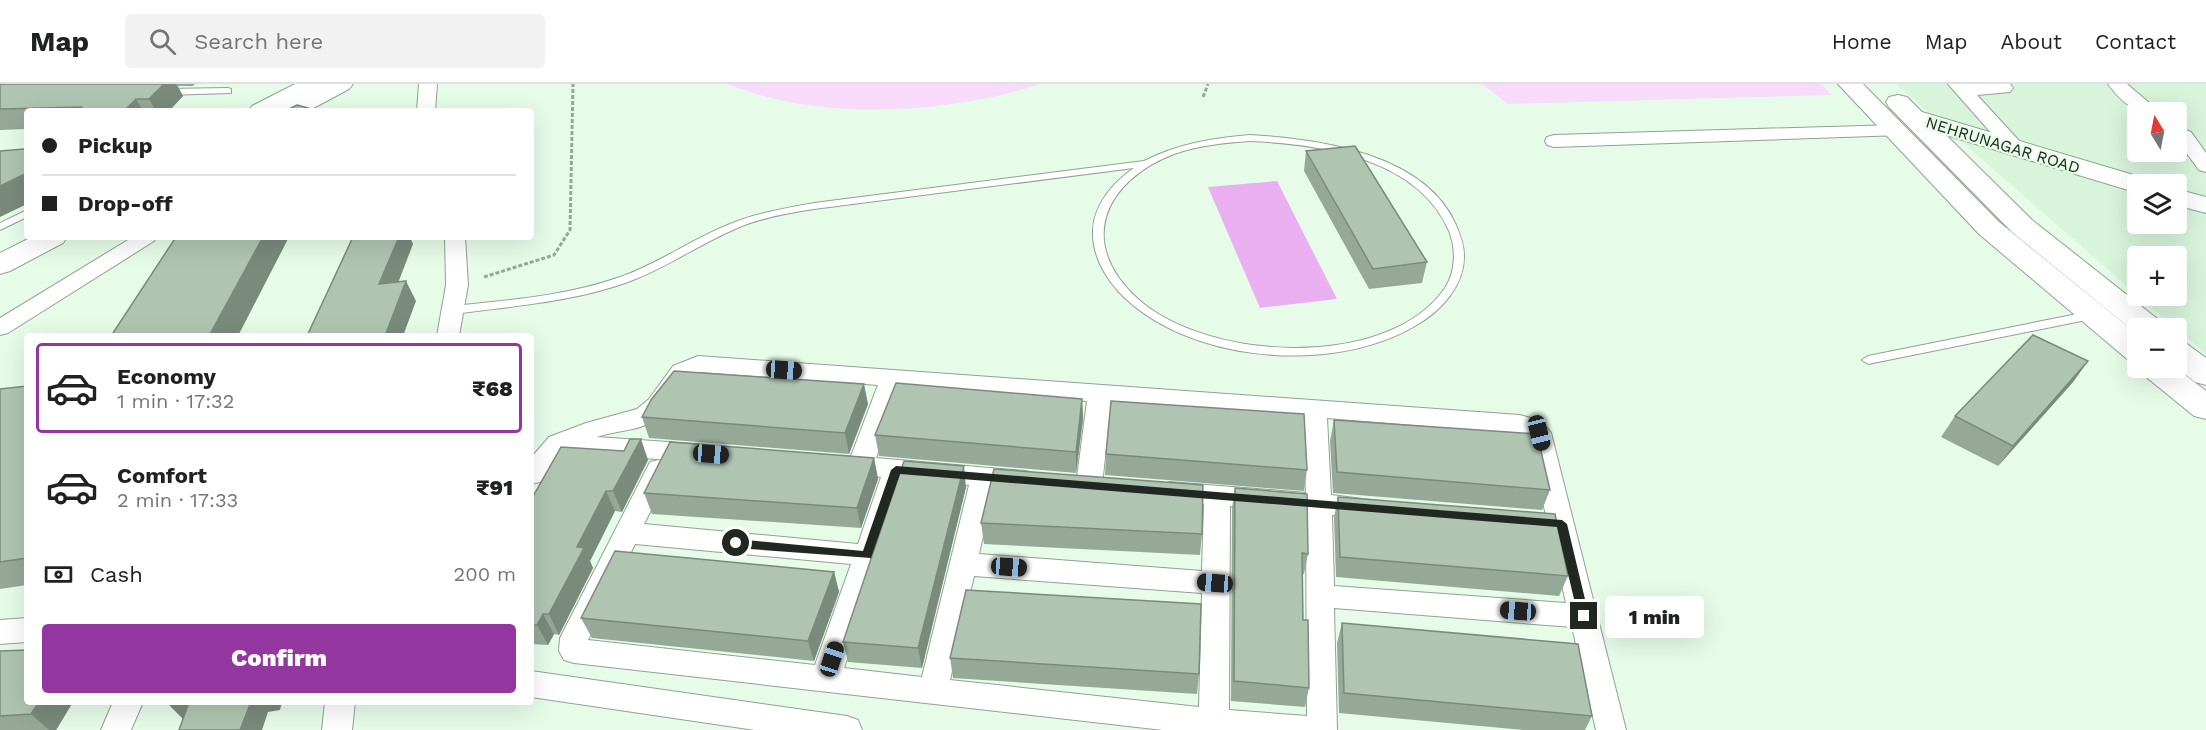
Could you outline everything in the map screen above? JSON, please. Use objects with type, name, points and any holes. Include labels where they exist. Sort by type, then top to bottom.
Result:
[{"type":"street","points":[[267,108],[313,84]]},
{"type":"street","points":[[296,108],[341,84]]},
{"type":"street","points":[[426,108],[428,84]]},
{"type":"street","points":[[1850,84],[1875,94],[1904,124],[1989,228],[2127,343]]},
{"type":"street","points":[[1960,87],[2004,88],[2000,84]]},
{"type":"street","points":[[2117,84],[2137,102]]},
{"type":"street","points":[[1960,87],[2015,148]]},
{"type":"street","points":[[1554,141],[1904,124],[2022,226],[2137,318]]},
{"type":"street","name":"NEHRUNAGAR ROAD","points":[[1904,124],[2015,148],[2127,182]]},
{"type":"street","points":[[2187,140],[2206,165]]},
{"type":"street","points":[[2187,199],[2206,205]]},
{"type":"street","points":[[0,246],[24,234]]},
{"type":"street","points":[[0,265],[47,240]]},
{"type":"street","points":[[0,328],[142,240]]},
{"type":"street","points":[[449,333],[457,285],[455,240]]},
{"type":"street","points":[[2187,359],[2206,374]]},
{"type":"street","points":[[534,471],[558,443],[606,425],[636,420],[651,411],[676,374],[687,366],[698,364],[1520,424],[1532,427],[1539,433],[1550,523],[1584,616],[1611,730]]},
{"type":"street","points":[[860,467],[892,378]]},
{"type":"street","points":[[2168,378],[2206,408]]},
{"type":"street","points":[[826,464],[1080,484],[1100,393]]},
{"type":"street","points":[[1314,409],[1319,504],[1322,730]]},
{"type":"street","points":[[558,443],[724,456]]},
{"type":"street","points":[[668,451],[574,638],[574,651],[933,692],[1214,722],[1313,730]]},
{"type":"street","points":[[825,680],[896,470]]},
{"type":"street","points":[[933,692],[984,477]]},
{"type":"street","points":[[1147,490],[1388,510]]},
{"type":"street","points":[[1214,722],[1217,495]]},
{"type":"street","points":[[627,534],[867,555]]},
{"type":"street","points":[[963,564],[1215,583]]},
{"type":"street","points":[[1320,596],[1584,616]]},
{"type":"street","points":[[0,632],[24,630]]},
{"type":"street","points":[[534,684],[848,730]]},
{"type":"street","points":[[116,730],[127,705]]},
{"type":"street","points":[[337,730],[340,705]]},
{"type":"lane","points":[[156,92],[228,91]]},
{"type":"lane","points":[[454,310],[571,295],[612,284],[684,252],[721,231],[775,213],[1147,163],[1194,145],[1250,138],[1308,142],[1364,156],[1412,181],[1431,196],[1445,213],[1455,232],[1460,251],[1458,270],[1450,289],[1436,306],[1422,317],[1390,335],[1360,345],[1290,352],[1254,349],[1219,342],[1186,331],[1158,317],[1134,301],[1116,283],[1103,264],[1097,245],[1097,226],[1102,208],[1113,191],[1128,176],[1147,163]]},
{"type":"lane","points":[[0,227],[24,215]]},
{"type":"lane","points":[[1868,360],[2092,315]]},
{"type":"path","points":[[457,285],[554,255],[570,230],[573,84]]},
{"type":"path","points":[[1203,97],[1208,84]]},
{"type":"shaded area","points":[[728,84],[1041,84],[966,102],[884,110],[843,109],[802,104],[764,96]]},
{"type":"shaded area","points":[[1482,84],[1822,84],[1831,95],[1508,104]]},
{"type":"shaded area","points":[[1896,84],[2206,84],[2206,354],[2187,338],[2187,318],[2164,318],[2150,306],[2187,306],[2187,246],[2127,246],[2127,286]]},
{"type":"shaded area","points":[[1277,181],[1337,299],[1260,308],[1208,187]]},
{"type":"building","points":[[0,84],[164,84],[149,99],[136,99],[127,108],[0,109]]},
{"type":"building","points":[[297,105],[308,108],[291,108]]},
{"type":"building","points":[[1355,146],[1427,262],[1373,269],[1306,151]]},
{"type":"building","points":[[24,149],[24,174],[0,186],[0,151]]},
{"type":"building","points":[[174,240],[261,240],[211,333],[113,333]]},
{"type":"building","points":[[352,240],[398,240],[379,284],[406,281],[386,333],[308,333]]},
{"type":"building","points":[[2033,335],[2088,361],[2013,446],[1955,416]]},
{"type":"building","points":[[674,371],[864,384],[845,433],[642,417],[651,400]]},
{"type":"building","points":[[896,383],[1082,399],[1076,452],[875,435]]},
{"type":"building","points":[[24,386],[24,558],[0,562],[0,389]]},
{"type":"building","points":[[1111,401],[1304,414],[1307,470],[1106,454]]},
{"type":"building","points":[[1334,420],[1537,434],[1550,490],[1337,472]]},
{"type":"building","points":[[630,439],[641,439],[613,491],[606,491],[577,547],[584,548],[549,614],[543,614],[537,625],[534,625],[534,495],[561,447],[624,451]]},
{"type":"building","points":[[670,442],[874,458],[857,508],[644,493]]},
{"type":"building","points":[[904,461],[964,466],[918,648],[843,642]]},
{"type":"building","points":[[994,469],[1203,485],[1202,534],[981,523]]},
{"type":"building","points":[[1235,488],[1307,494],[1308,554],[1302,553],[1303,620],[1308,620],[1309,688],[1234,681]]},
{"type":"building","points":[[1338,497],[1555,514],[1568,576],[1340,557]]},
{"type":"building","points":[[615,551],[834,572],[808,641],[581,618]]},
{"type":"building","points":[[966,590],[1201,604],[1199,674],[950,658]]},
{"type":"building","points":[[1342,623],[1578,644],[1592,716],[1344,693]]},
{"type":"building","points":[[24,650],[24,705],[37,705],[31,714],[0,716],[0,651]]},
{"type":"building","points":[[188,705],[250,705],[240,730],[179,730]]},
{"type":"route","points":[[736,543],[867,555],[896,470],[1562,524],[1584,616]]}]
